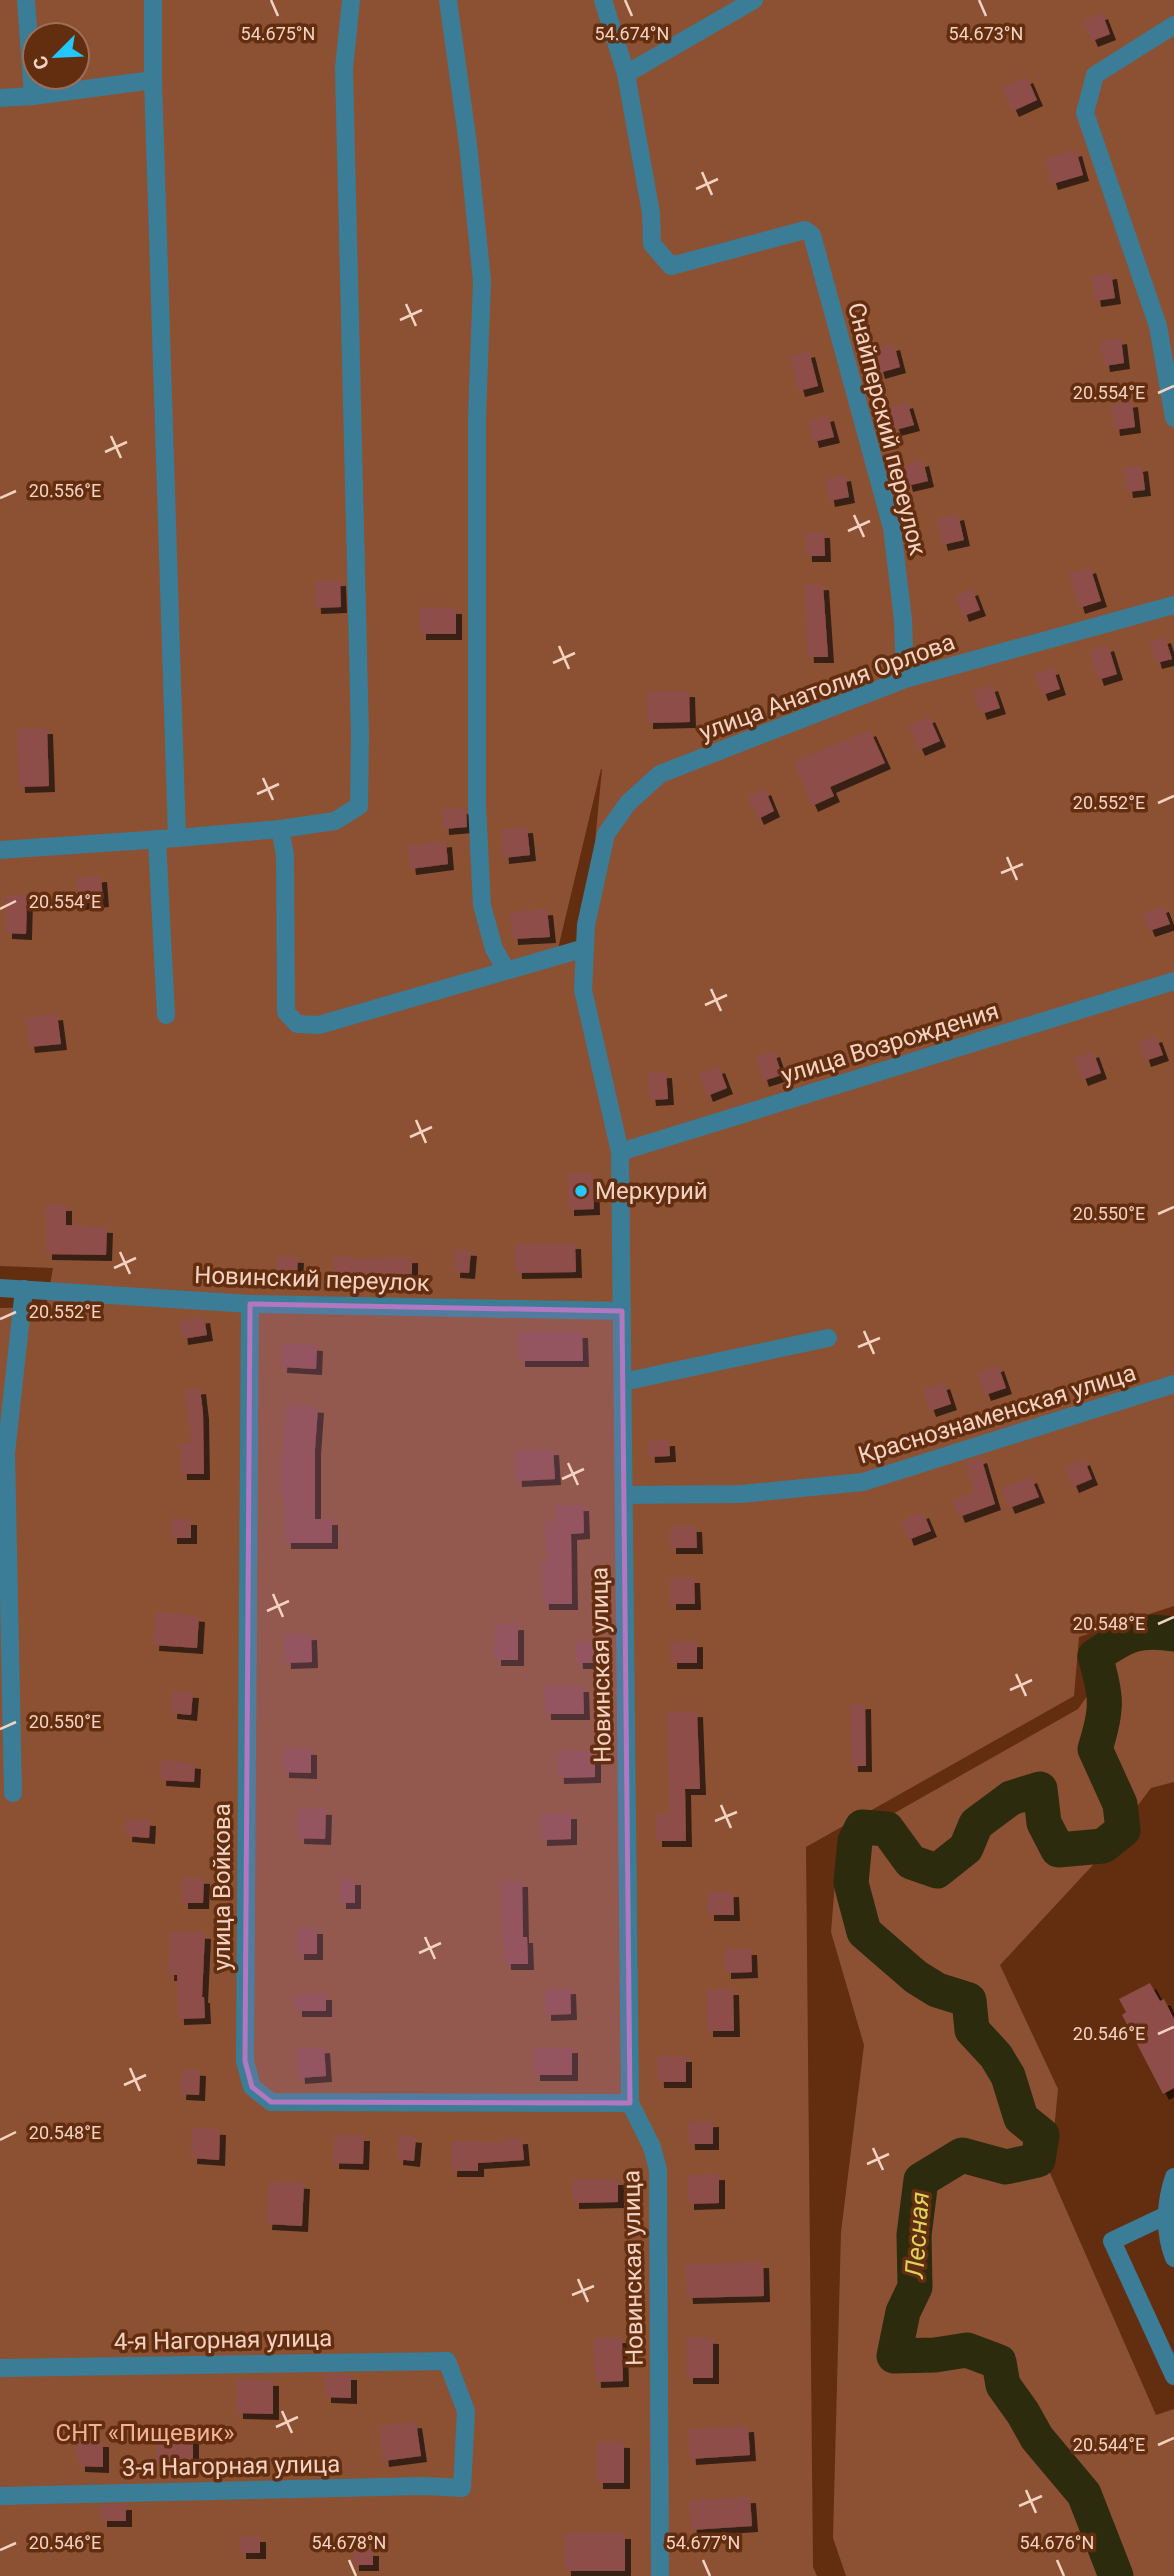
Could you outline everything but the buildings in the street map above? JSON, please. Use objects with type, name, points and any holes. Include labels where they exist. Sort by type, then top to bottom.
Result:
[{"type":"street","points":[[26,0],[33,96]]},
{"type":"street","points":[[153,0],[153,80],[177,838]]},
{"type":"street","points":[[0,850],[280,829],[335,821],[359,806],[360,736],[344,69],[351,0]]},
{"type":"street","points":[[449,0],[482,281],[477,417],[477,805],[482,905],[494,949],[506,970]]},
{"type":"street","points":[[603,0],[626,74],[754,0]]},
{"type":"street","points":[[1174,25],[1095,75],[1085,113],[1166,325],[1174,418]]},
{"type":"street","name":"Снайперский переулок","points":[[626,74],[651,212],[652,244],[671,266],[805,230],[812,235],[892,528],[903,620],[905,679]]},
{"type":"street","points":[[0,98],[153,80]]},
{"type":"street","name":"улица Анатолия Орлова","points":[[660,774],[905,679],[1174,605]]},
{"type":"street","name":"Новинская улица","points":[[660,774],[628,803],[606,834],[586,925],[583,990],[620,1152],[630,2103],[653,2147],[658,2170],[660,2576]]},
{"type":"street","points":[[280,829],[285,855],[286,1012],[297,1024],[319,1025],[585,947]]},
{"type":"street","points":[[157,839],[166,1016]]},
{"type":"street","name":"улица Возрождения","points":[[620,1152],[1174,981]]},
{"type":"street","name":"Новинский переулок","points":[[0,1288],[250,1304],[622,1311]]},
{"type":"street","points":[[13,1793],[6,1453],[24,1289]]},
{"type":"street","name":"улица Войкова","points":[[250,1304],[245,2061],[252,2087],[271,2102],[630,2103]]},
{"type":"street","points":[[623,1382],[828,1338]]},
{"type":"street","name":"Краснознаменская улица","points":[[624,1495],[741,1494],[863,1482],[1174,1384]]},
{"type":"street","points":[[1174,2176],[1167,2215],[1170,2248],[1174,2258]]},
{"type":"street","points":[[1167,2215],[1112,2241],[1174,2376]]},
{"type":"street","name":"4-я Нагорная улица","points":[[0,2368],[447,2361],[466,2411],[462,2488]]},
{"type":"street","name":"3-я Нагорная улица","points":[[0,2496],[424,2486],[462,2488]]},
{"type":"highlighted area","points":[[250,1304],[622,1311],[630,2103],[271,2102],[252,2087],[245,2061]]},
{"type":"green space","name":"СНТ «Пищевик»","points":[[0,0],[1174,0],[1174,1606],[1079,1637],[1074,1696],[806,1847],[813,2567],[817,2576],[0,2576],[0,1308],[46,1307],[53,1268],[0,1266]],"holes":[[[602,769],[585,947],[556,957]]]},
{"type":"green space","points":[[1174,1633],[1174,1782],[1151,1788],[1092,1866],[1000,1965],[1058,2089],[1050,2173],[1156,2415],[1174,2409],[1174,2576],[846,2576],[833,2538],[841,2232],[864,2045],[831,1932],[838,1845],[1078,1709],[1112,1661]]},
{"type":"waterway","name":"Лесная","points":[[1116,2576],[1084,2494],[1037,2438],[1003,2385],[999,2362],[967,2350],[935,2355],[894,2356],[903,2312],[915,2287],[914,2235],[921,2180],[962,2155],[1006,2167],[1038,2160],[1042,2135],[1021,2118],[1008,2076],[996,2056],[972,2030],[969,2000],[937,1990],[916,1977],[864,1932],[851,1883],[855,1841],[862,1827],[887,1829],[911,1862],[937,1871],[966,1848],[976,1824],[1011,1798],[1040,1789],[1044,1823],[1058,1850],[1103,1846],[1123,1830],[1120,1804],[1095,1749],[1104,1712],[1102,1682],[1095,1656],[1132,1635],[1150,1632],[1174,1634]]},
{"type":"place","name":"Меркурий","points":[[581,1191]]}]
